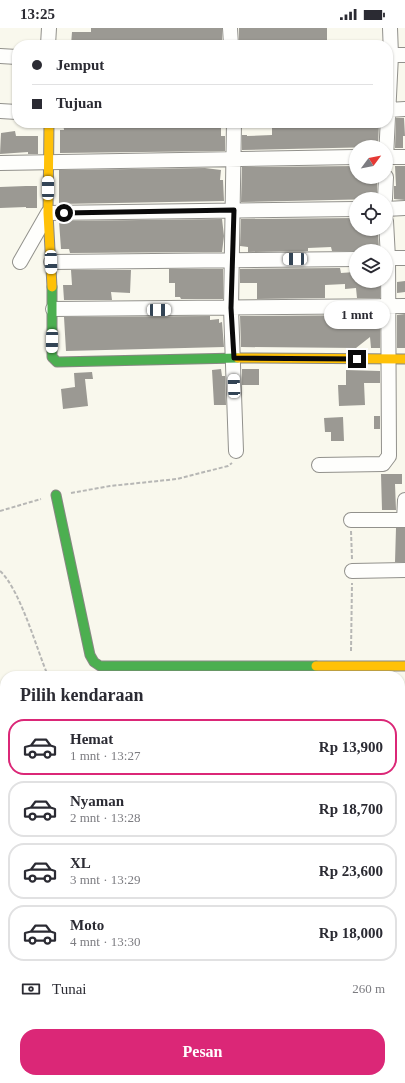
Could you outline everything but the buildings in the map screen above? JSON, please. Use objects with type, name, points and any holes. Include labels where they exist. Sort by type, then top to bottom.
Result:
[{"type":"street","points":[[48,40],[49,28]]},
{"type":"street","points":[[230,28],[231,40]]},
{"type":"street","points":[[390,28],[392,40]]},
{"type":"street","points":[[393,44],[395,55],[393,71]]},
{"type":"street","points":[[0,56],[12,57]]},
{"type":"street","points":[[393,110],[405,109]]},
{"type":"street","points":[[0,111],[12,112]]},
{"type":"street","points":[[49,128],[48,213],[53,310],[52,357],[57,362],[234,358],[405,359]]},
{"type":"street","points":[[234,128],[234,210],[231,308],[234,358],[235,456]]},
{"type":"street","points":[[387,128],[387,140]]},
{"type":"street","points":[[0,163],[349,157]]},
{"type":"street","points":[[393,157],[405,157]]},
{"type":"street","points":[[393,209],[405,208]]},
{"type":"street","points":[[48,213],[349,209]]},
{"type":"street","points":[[20,262],[48,213]]},
{"type":"street","points":[[393,258],[405,258]]},
{"type":"street","points":[[51,262],[349,259]]},
{"type":"street","points":[[319,465],[383,464],[387,461],[389,456],[388,288]]},
{"type":"street","points":[[53,310],[179,310],[405,306]]},
{"type":"street","points":[[56,495],[90,655],[94,662],[100,666],[405,666]]},
{"type":"street","points":[[351,520],[405,520],[405,500]]},
{"type":"street","points":[[352,571],[405,570]]},
{"type":"path","points":[[0,511],[56,495],[110,486],[197,475],[228,466],[235,456]]},
{"type":"path","points":[[350,666],[352,571],[351,520]]},
{"type":"path","points":[[0,571],[6,577],[18,600],[46,671]]},
{"type":"traffic: fast","points":[[52,287],[52,357],[57,362],[238,358]]},
{"type":"traffic: fast","points":[[56,495],[90,655],[94,662],[100,666],[316,666]]},
{"type":"traffic: slow","points":[[49,128],[48,213],[52,287]]},
{"type":"traffic: slow","points":[[238,358],[405,359]]},
{"type":"traffic: slow","points":[[316,666],[405,666]]},
{"type":"route","points":[[64,213],[234,210],[231,308],[234,358],[357,359]]}]
